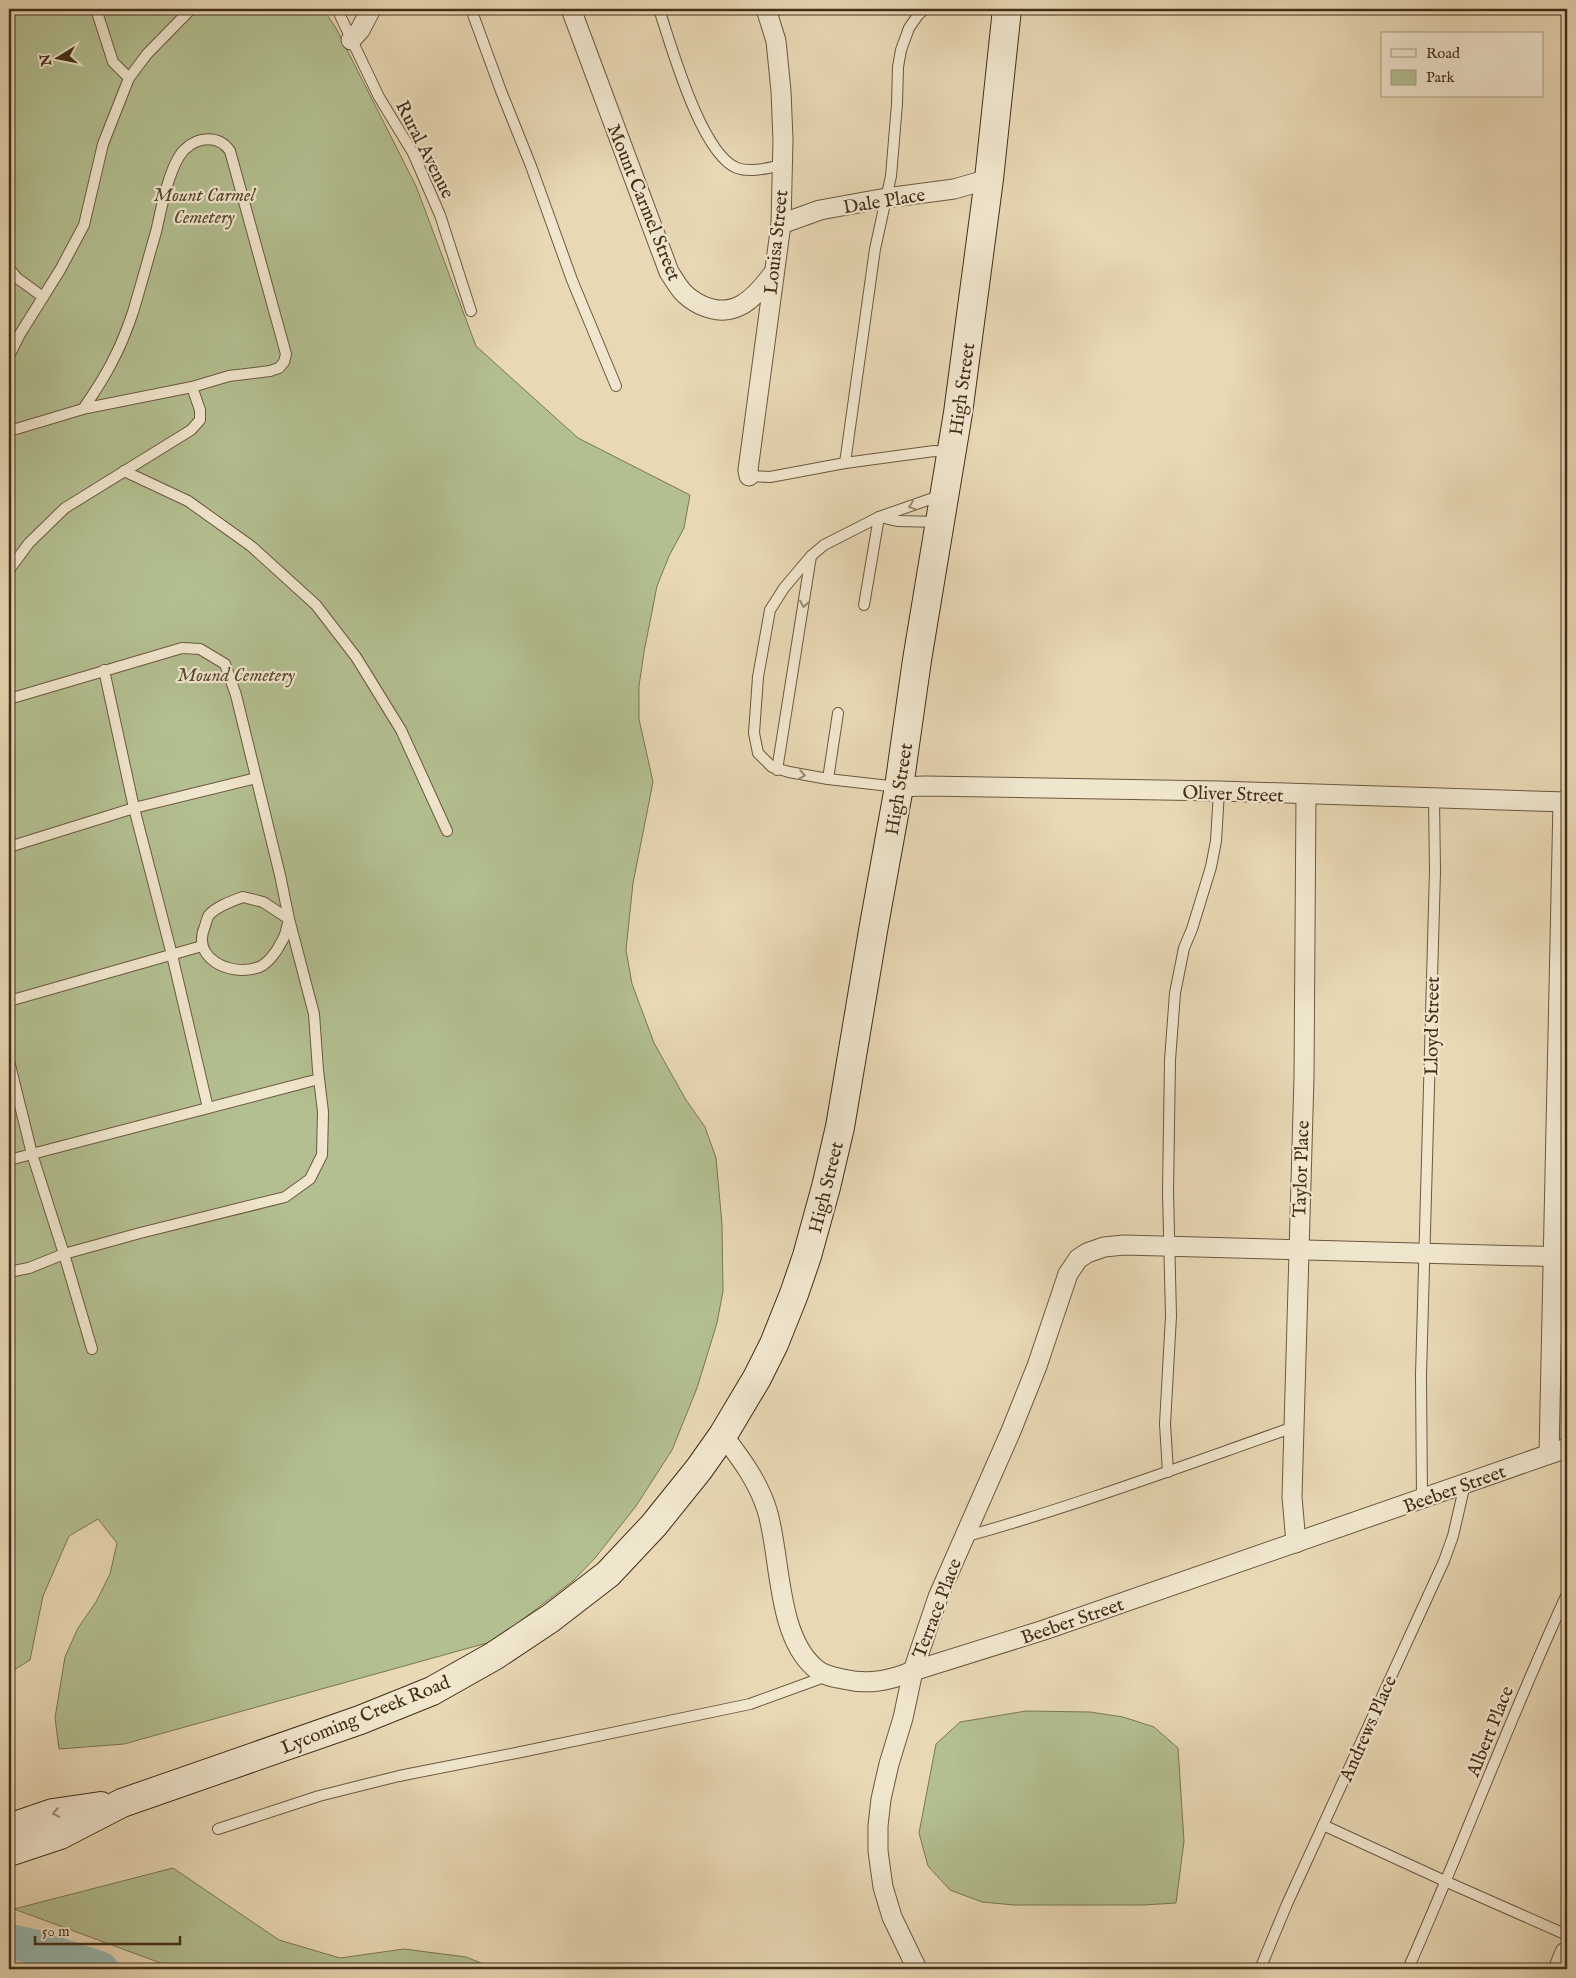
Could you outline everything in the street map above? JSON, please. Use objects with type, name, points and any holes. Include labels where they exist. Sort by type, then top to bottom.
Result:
[{"type":"main road","name":"High Street","points":[[654,1525],[699,1469],[723,1435],[757,1378],[777,1336],[807,1256],[840,1127],[874,925],[900,787],[917,660],[952,452],[976,290],[1007,9]]},
{"type":"main road","name":"Lycoming Creek Road","points":[[9,1852],[60,1835],[122,1804],[360,1720],[432,1691],[494,1656],[551,1618],[608,1574],[654,1525]]},
{"type":"main road","name":"Lycoming Creek Road","points":[[17,1825],[53,1813],[122,1804]]},
{"type":"street","points":[[351,40],[360,30],[371,9]]},
{"type":"street","name":"Mount Carmel Street","points":[[571,9],[669,272],[682,292],[692,301],[707,308],[730,310],[745,304],[758,293],[772,275]]},
{"type":"street","name":"Louisa Street","points":[[750,476],[748,470],[772,275],[781,224],[781,100],[776,41],[766,9]]},
{"type":"street","name":"Dale Place","points":[[781,224],[820,210],[886,198],[954,189],[989,179]]},
{"type":"street","name":"Oliver Street","points":[[900,787],[1219,791],[1565,802]]},
{"type":"street","name":"Taylor Place","points":[[1296,1543],[1292,1497],[1304,1078],[1306,795]]},
{"type":"street","points":[[1549,1454],[1560,1257],[1565,802]]},
{"type":"street","points":[[1169,1246],[1560,1257]]},
{"type":"street","name":"Terrace Place","points":[[917,1969],[892,1918],[883,1887],[878,1851],[878,1826],[887,1773],[903,1718],[913,1671],[938,1597],[1034,1374],[1068,1274],[1078,1259],[1087,1253],[1104,1247],[1169,1246]]},
{"type":"street","name":"Beeber Street","points":[[723,1435],[746,1465],[762,1494],[768,1512],[781,1588],[792,1633],[802,1652],[815,1668],[828,1676],[872,1682],[892,1680],[913,1671],[1044,1630],[1567,1448]]},
{"type":"street","points":[[1560,1969],[1567,1954]]},
{"type":"lane","points":[[96,9],[113,62],[129,78]]},
{"type":"lane","points":[[9,356],[84,225],[103,144],[129,78],[147,54],[191,9]]},
{"type":"lane","name":"Rural Avenue","points":[[338,9],[351,40],[380,97],[413,153],[440,215],[471,310]]},
{"type":"lane","points":[[471,9],[572,280],[616,386]]},
{"type":"lane","points":[[660,9],[696,114],[714,146],[730,164],[742,170],[762,170],[782,165]]},
{"type":"lane","points":[[845,464],[875,249],[891,176],[898,67],[901,50],[909,28],[918,14],[925,9]]},
{"type":"lane","points":[[9,429],[229,376],[279,368],[284,362],[286,354],[230,151],[220,141],[211,138],[193,143],[184,150],[178,160],[168,184],[119,351],[107,374],[83,410]]},
{"type":"lane","points":[[9,268],[17,278],[43,297]]},
{"type":"lane","points":[[9,570],[29,543],[65,508],[192,430],[200,420],[200,410],[192,386]]},
{"type":"lane","points":[[750,476],[770,477],[934,451],[952,452]]},
{"type":"lane","points":[[124,471],[188,501],[251,546],[316,605],[356,657],[401,730],[447,831]]},
{"type":"lane","points":[[900,787],[828,779],[777,770],[772,767],[758,753],[754,733],[758,677],[770,610],[784,588],[811,556],[824,545],[879,517],[945,494]]},
{"type":"lane","points":[[879,517],[897,521],[940,522]]},
{"type":"lane","points":[[864,605],[879,517]]},
{"type":"lane","points":[[777,770],[811,556]]},
{"type":"lane","points":[[9,699],[182,648],[200,648],[225,664],[236,695],[280,875],[288,919],[314,1014],[323,1112],[322,1156],[310,1179],[285,1197],[140,1232],[64,1254],[30,1268],[9,1272]]},
{"type":"lane","points":[[104,670],[134,808],[172,955],[208,1108]]},
{"type":"lane","points":[[828,779],[838,713]]},
{"type":"lane","points":[[9,847],[134,808],[256,778]]},
{"type":"lane","points":[[1168,1472],[1165,1424],[1171,1316],[1168,1192],[1170,1060],[1175,993],[1184,948],[1211,867],[1216,841],[1219,791]]},
{"type":"lane","name":"Lloyd Street","points":[[1422,1500],[1421,1376],[1435,871],[1434,798]]},
{"type":"lane","points":[[243,897],[263,902],[288,919],[283,940],[272,957],[258,968],[234,970],[216,964],[202,946],[202,933],[209,916],[226,904],[243,897]]},
{"type":"lane","points":[[9,1001],[202,946]]},
{"type":"lane","points":[[9,1061],[32,1154],[92,1349]]},
{"type":"lane","points":[[9,1160],[319,1079]]},
{"type":"lane","points":[[964,1536],[1024,1520],[1168,1472],[1294,1427]]},
{"type":"lane","name":"Andrews Place","points":[[1260,1969],[1287,1904],[1444,1561],[1466,1484]]},
{"type":"lane","name":"Albert Place","points":[[1408,1969],[1446,1882],[1503,1741],[1567,1594]]},
{"type":"lane","points":[[218,1828],[318,1796],[399,1776],[750,1704],[828,1676]]},
{"type":"lane","points":[[1323,1825],[1567,1935]]},
{"type":"green space","points":[[9,9],[323,9],[336,28],[416,186],[476,346],[578,438],[690,495],[684,528],[669,556],[657,586],[639,686],[639,719],[653,782],[633,883],[626,950],[632,984],[654,1043],[686,1100],[705,1127],[716,1158],[722,1224],[723,1291],[717,1323],[697,1388],[672,1450],[636,1506],[595,1558],[573,1581],[494,1641],[124,1744],[59,1749],[55,1718],[65,1657],[78,1628],[96,1602],[110,1574],[117,1543],[98,1519],[69,1536],[43,1596],[30,1660],[9,1673]]},
{"type":"green space","points":[[1026,1711],[1090,1712],[1123,1717],[1154,1727],[1178,1748],[1184,1841],[1176,1903],[1143,1905],[1014,1905],[982,1902],[950,1890],[928,1866],[919,1833],[936,1744],[960,1722]]},
{"type":"green space","points":[[173,1868],[279,1940],[340,1958],[404,1949],[466,1957],[496,1969],[177,1969],[14,1909]]},
{"type":"waterway","points":[[9,1941],[35,1947],[101,1969]]},
{"type":"park label","name":"Mount Carmel Cemetery","points":[[204,205]]},
{"type":"park label","name":"Mound Cemetery","points":[[236,674]]}]
